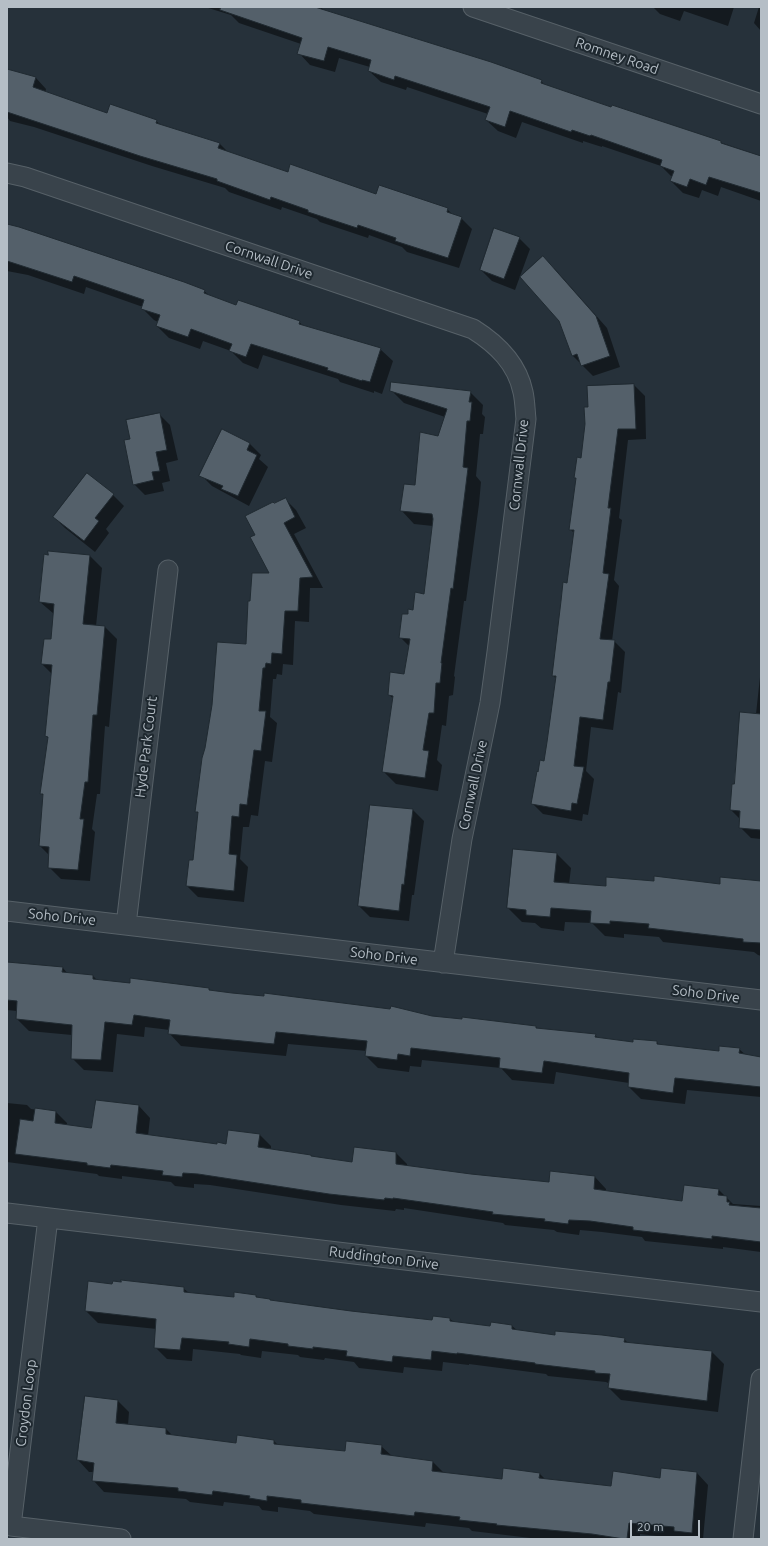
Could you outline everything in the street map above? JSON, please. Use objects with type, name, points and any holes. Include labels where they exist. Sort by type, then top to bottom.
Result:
[{"type":"street","name":"Romney Road","points":[[474,7],[761,104]]},
{"type":"street","name":"Cornwall Drive","points":[[7,173],[32,180],[473,329],[490,340],[506,355],[516,370],[523,392],[526,419],[498,652],[490,703],[462,839],[443,963]]},
{"type":"street","name":"Hyde Park Court","points":[[126,925],[168,570]]},
{"type":"street","name":"Soho Drive","points":[[7,911],[761,1000]]},
{"type":"street","name":"Ruddington Drive","points":[[7,1213],[761,1302]]},
{"type":"street","name":"Croydon Loop","points":[[48,1218],[11,1526],[121,1539]]},
{"type":"street","points":[[743,1539],[761,1379]]},
{"type":"building","points":[[221,7],[315,7],[491,62],[542,80],[541,83],[611,107],[612,105],[721,141],[721,143],[761,156],[761,193],[709,177],[706,185],[690,179],[687,187],[670,181],[674,171],[660,166],[662,160],[591,135],[590,136],[572,130],[571,132],[510,111],[505,127],[485,120],[490,107],[395,76],[394,80],[368,71],[371,60],[328,47],[324,61],[297,54],[302,38],[220,10]]},
{"type":"building","points":[[7,69],[36,77],[33,87],[107,113],[110,104],[157,120],[156,123],[220,143],[218,148],[288,172],[290,164],[376,194],[379,185],[448,208],[447,212],[462,217],[448,258],[395,241],[396,238],[358,225],[357,228],[308,212],[308,210],[271,197],[270,200],[217,181],[217,179],[140,156],[7,112]]},
{"type":"building","points":[[7,224],[184,282],[205,290],[204,293],[236,305],[238,300],[300,321],[299,324],[381,348],[370,382],[327,370],[328,368],[251,344],[246,357],[229,351],[232,344],[191,329],[188,337],[156,326],[160,315],[141,309],[144,300],[74,276],[72,282],[7,261]]},
{"type":"building","points":[[494,228],[520,237],[504,279],[480,270]]},
{"type":"building","points":[[543,256],[596,316],[610,356],[581,366],[577,354],[572,356],[559,321],[520,277]]},
{"type":"building","points":[[391,382],[471,391],[469,402],[472,402],[470,421],[467,421],[463,467],[468,468],[453,589],[451,588],[441,663],[440,683],[436,683],[434,713],[429,713],[423,750],[429,751],[425,778],[382,772],[393,696],[388,695],[390,672],[404,674],[410,639],[399,638],[402,614],[408,614],[408,609],[413,610],[415,592],[424,594],[433,519],[432,514],[400,511],[404,484],[415,485],[420,432],[438,436],[447,409],[390,391]]},
{"type":"building","points":[[634,384],[636,429],[618,429],[608,508],[611,508],[603,573],[609,574],[600,639],[615,640],[610,682],[608,682],[603,720],[580,717],[574,766],[584,767],[577,804],[572,803],[571,811],[531,804],[540,760],[544,761],[556,676],[552,676],[563,582],[567,583],[574,530],[569,530],[576,478],[574,478],[577,457],[581,458],[585,424],[584,407],[588,407],[587,386]]},
{"type":"building","points":[[160,413],[167,450],[156,452],[160,471],[152,472],[154,480],[133,485],[124,440],[130,439],[126,420]]},
{"type":"building","points":[[222,429],[250,443],[247,450],[257,455],[238,496],[221,489],[223,486],[199,476]]},
{"type":"building","points":[[87,473],[114,494],[95,518],[99,521],[84,541],[53,517]]},
{"type":"building","points":[[286,498],[295,517],[284,523],[313,577],[300,578],[298,611],[285,611],[282,654],[272,653],[271,664],[266,663],[265,668],[263,668],[259,711],[266,711],[261,751],[254,750],[247,805],[240,804],[239,817],[232,816],[229,854],[237,855],[234,891],[186,886],[189,860],[193,860],[198,812],[195,812],[202,758],[212,705],[217,642],[246,644],[248,601],[250,601],[252,573],[269,573],[250,537],[255,535],[245,516],[273,502],[274,503]]},
{"type":"building","points":[[48,551],[90,555],[83,624],[105,626],[97,715],[93,715],[88,782],[85,782],[80,819],[84,819],[78,870],[48,868],[49,847],[39,846],[43,794],[40,794],[48,737],[45,736],[52,665],[41,664],[44,639],[51,639],[54,604],[39,602],[44,554],[48,555]]},
{"type":"building","points":[[740,712],[761,714],[761,830],[739,828],[740,811],[730,810],[732,784],[734,784]]},
{"type":"building","points":[[370,805],[413,809],[404,885],[402,884],[399,911],[358,906]]},
{"type":"building","points":[[513,849],[557,853],[554,882],[606,886],[606,877],[654,881],[654,876],[720,884],[720,877],[761,881],[761,943],[743,942],[743,939],[648,928],[649,924],[610,921],[610,924],[590,923],[591,911],[551,908],[550,917],[526,915],[526,910],[507,908]]},
{"type":"building","points":[[7,962],[63,967],[62,972],[93,975],[93,979],[130,983],[130,978],[209,988],[209,990],[232,993],[264,996],[264,993],[390,1009],[391,1006],[432,1016],[462,1019],[462,1017],[536,1026],[536,1028],[596,1034],[595,1037],[633,1042],[633,1039],[657,1041],[657,1044],[719,1051],[719,1046],[740,1048],[739,1053],[761,1057],[761,1087],[675,1078],[673,1093],[628,1087],[629,1073],[544,1061],[542,1073],[499,1068],[500,1058],[411,1048],[410,1056],[398,1054],[397,1060],[365,1056],[367,1041],[276,1032],[274,1044],[168,1034],[170,1020],[134,1015],[132,1025],[105,1022],[101,1060],[71,1059],[72,1025],[16,1019],[17,1001],[7,1000]]},
{"type":"building","points":[[96,1100],[139,1105],[136,1133],[226,1144],[228,1130],[260,1134],[258,1147],[311,1156],[352,1162],[354,1147],[396,1152],[396,1164],[471,1174],[549,1182],[550,1171],[595,1176],[594,1189],[682,1201],[684,1185],[719,1189],[718,1195],[727,1196],[727,1202],[730,1202],[729,1205],[761,1208],[761,1242],[712,1236],[712,1239],[633,1230],[633,1227],[590,1221],[569,1220],[568,1224],[544,1221],[545,1219],[492,1214],[493,1212],[393,1198],[385,1198],[384,1200],[329,1194],[198,1174],[183,1173],[182,1177],[162,1175],[163,1171],[111,1165],[110,1168],[87,1165],[87,1163],[15,1154],[20,1119],[33,1121],[35,1108],[56,1111],[55,1123],[91,1128]]},
{"type":"building","points":[[121,1280],[184,1287],[184,1292],[234,1297],[234,1292],[256,1295],[256,1297],[270,1300],[351,1311],[432,1320],[433,1316],[450,1318],[450,1321],[490,1326],[491,1322],[512,1325],[512,1329],[555,1335],[555,1331],[602,1335],[625,1338],[624,1342],[712,1351],[707,1401],[608,1388],[610,1374],[595,1373],[595,1371],[457,1353],[432,1351],[431,1360],[393,1356],[392,1362],[346,1356],[347,1351],[288,1346],[288,1344],[250,1339],[249,1347],[228,1344],[229,1342],[182,1338],[180,1350],[154,1348],[156,1319],[85,1311],[88,1281],[112,1284],[113,1281],[121,1282]]},
{"type":"building","points":[[85,1396],[118,1400],[116,1423],[166,1428],[166,1434],[236,1443],[237,1435],[274,1440],[274,1444],[345,1451],[346,1441],[382,1445],[381,1454],[433,1461],[432,1471],[502,1479],[503,1468],[540,1473],[539,1478],[611,1486],[613,1471],[660,1478],[661,1468],[697,1472],[692,1533],[674,1531],[674,1527],[629,1523],[627,1539],[624,1539],[592,1534],[496,1525],[497,1524],[459,1520],[460,1517],[415,1512],[414,1516],[301,1503],[301,1500],[267,1496],[267,1501],[249,1498],[250,1496],[213,1491],[212,1495],[178,1491],[178,1488],[92,1481],[94,1463],[77,1460]]}]
